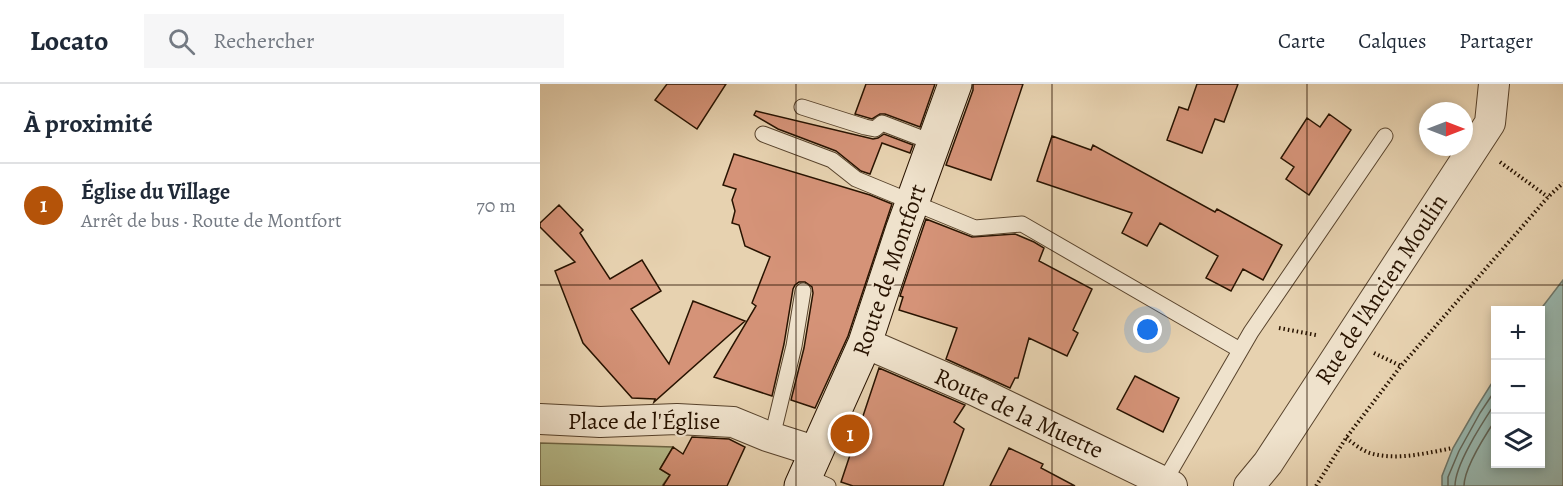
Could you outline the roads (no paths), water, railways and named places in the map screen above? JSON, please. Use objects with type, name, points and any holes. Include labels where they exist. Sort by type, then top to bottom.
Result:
[{"type":"street","name":"Route de Montfort","points":[[812,475],[833,417],[865,343],[955,84]]},
{"type":"street","name":"Rue de l'Ancien Moulin","points":[[1249,486],[1268,463],[1490,123],[1494,84]]},
{"type":"street","name":"Route de la Muette","points":[[865,343],[976,391],[1160,483]]},
{"type":"street","name":"Place de l'Église","points":[[540,419],[600,422],[677,419],[733,422],[805,448],[812,475]]},
{"type":"lane","points":[[802,107],[875,129],[882,123],[934,142]]},
{"type":"lane","points":[[763,134],[832,160],[856,179],[975,228],[1022,224],[1240,350]]},
{"type":"lane","points":[[1160,483],[1251,332],[1385,136]]},
{"type":"lane","points":[[772,437],[794,346],[803,291]]},
{"type":"water","points":[[1563,280],[1563,486],[1442,486],[1442,476],[1453,448],[1491,384],[1491,468],[1545,468],[1545,306],[1543,306]]},
{"type":"place","name":"Église du Village","points":[[850,434]]}]
